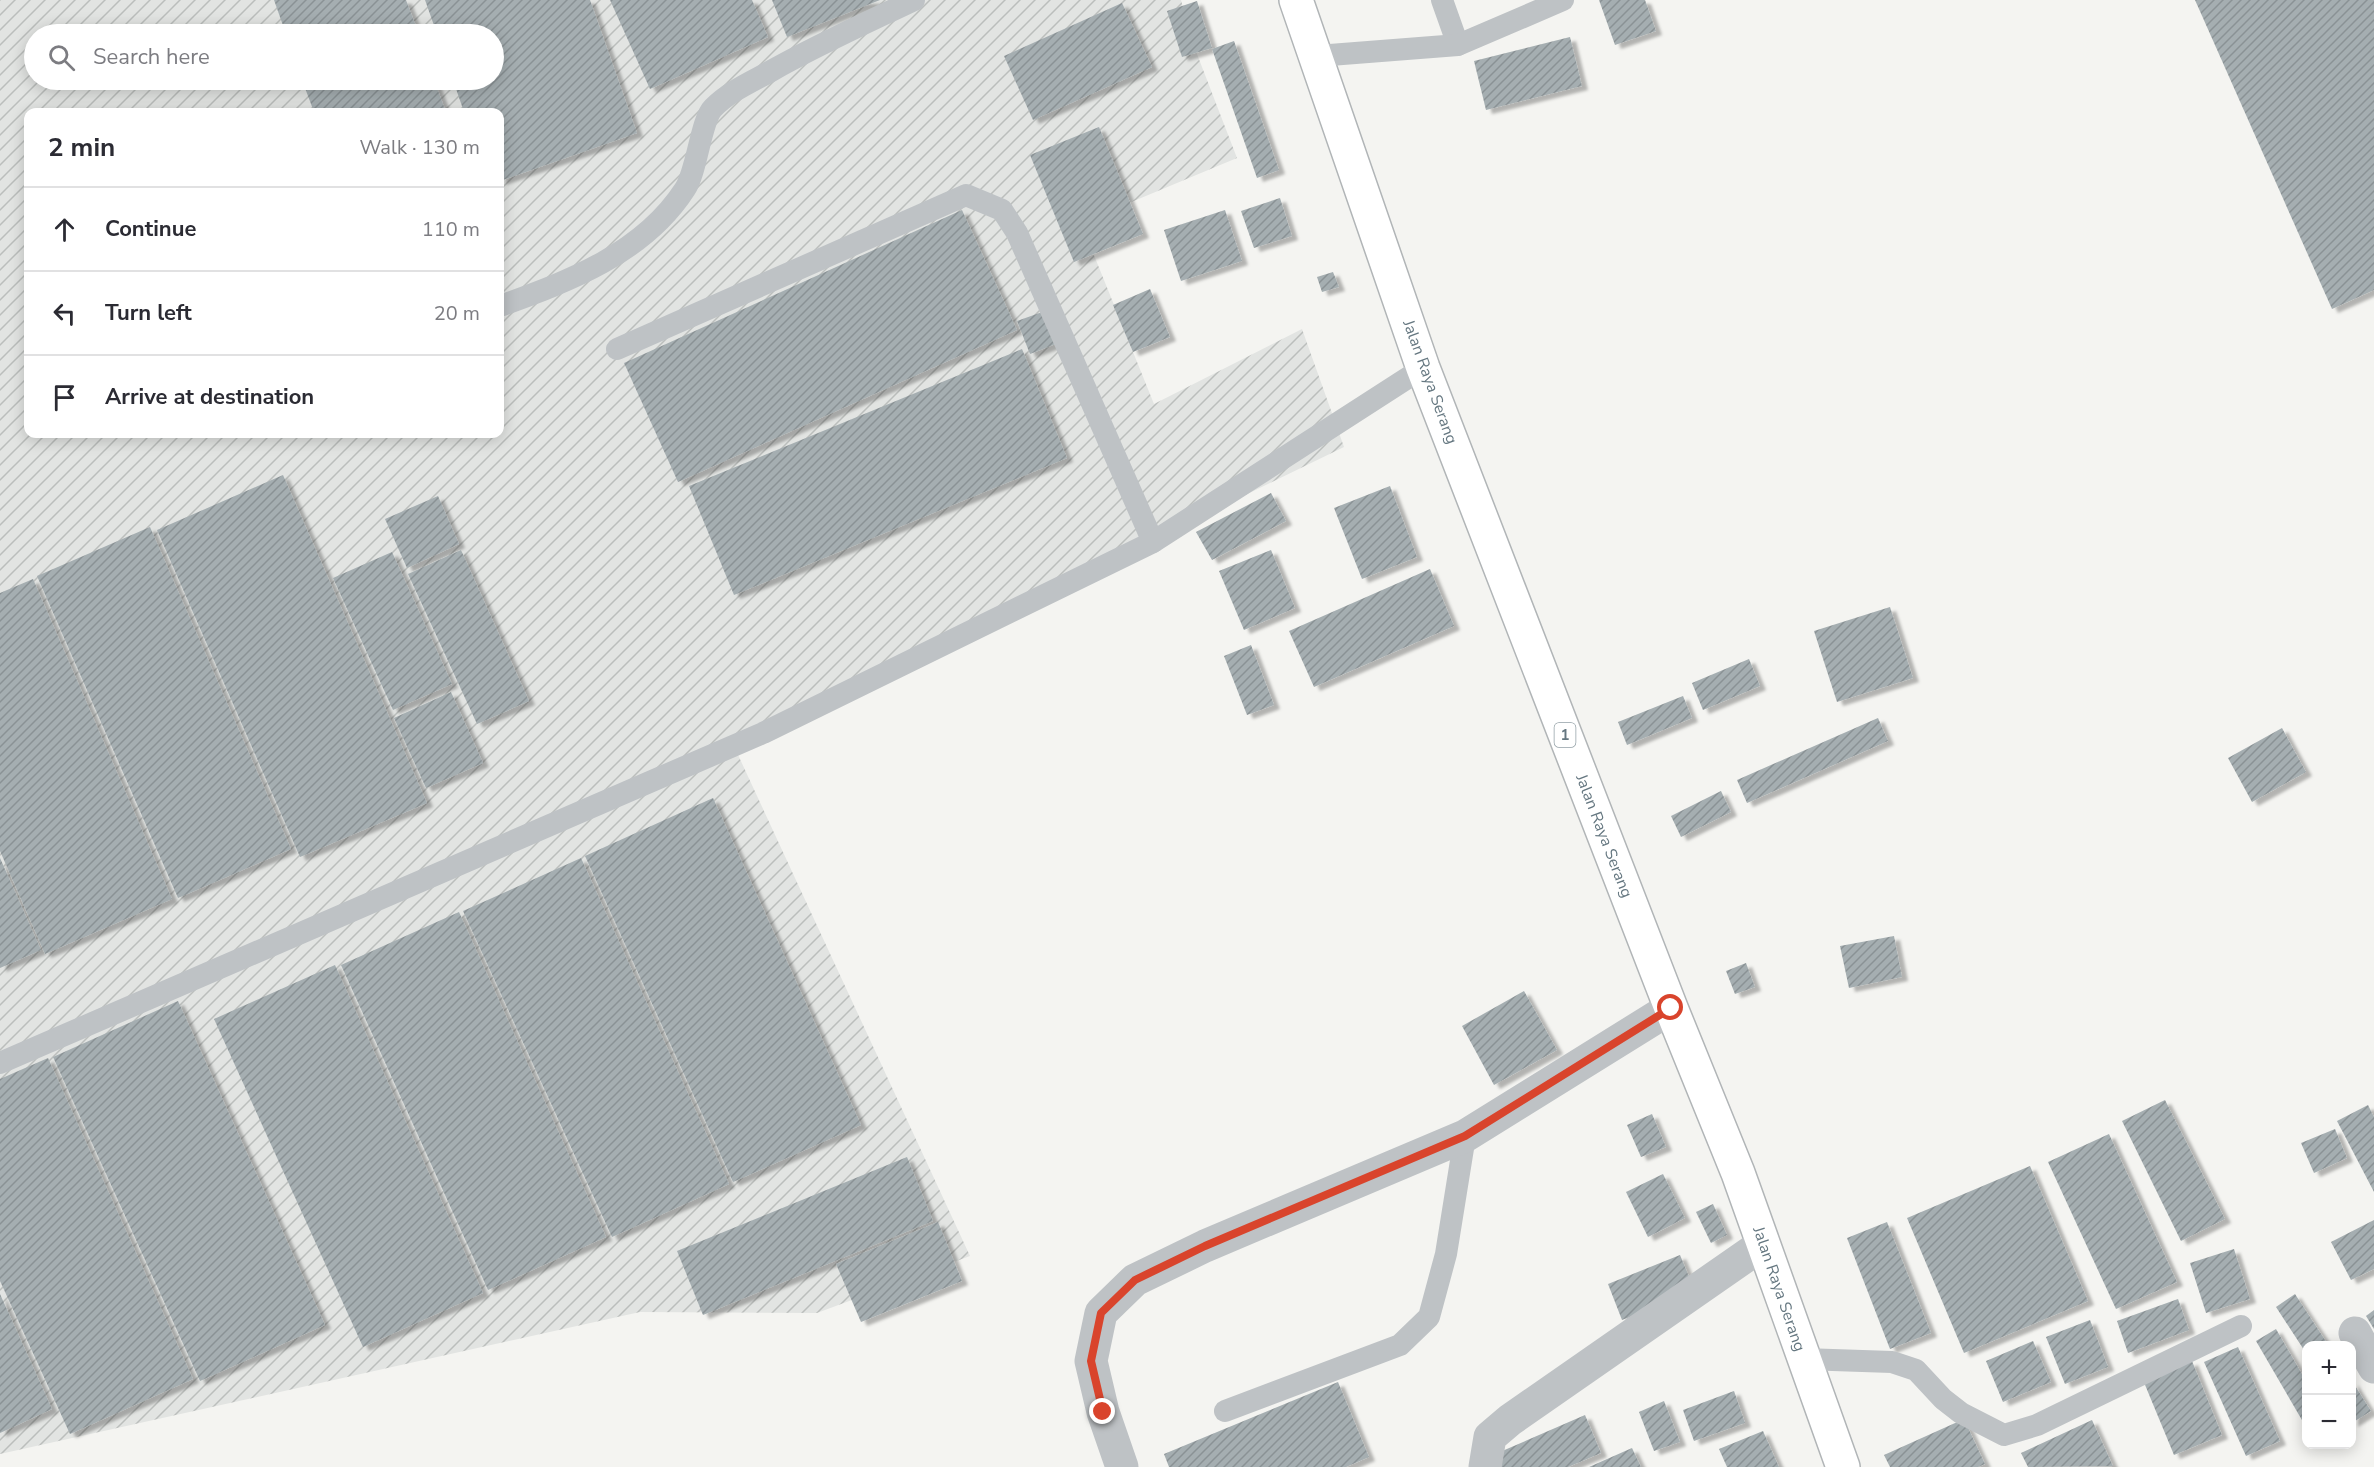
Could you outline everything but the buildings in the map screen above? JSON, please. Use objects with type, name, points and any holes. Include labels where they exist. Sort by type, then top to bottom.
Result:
[{"type":"highway","name":"Jalan Raya Serang","points":[[1296,0],[1423,368],[1671,1008],[1738,1173],[1803,1359],[1844,1467]]},
{"type":"street","points":[[1122,1467],[1103,1412],[1091,1361],[1101,1313],[1135,1280],[1205,1246],[1465,1136],[1671,1008]]},
{"type":"street","points":[[1485,1467],[1490,1437],[1510,1419],[1763,1245]]},
{"type":"street","points":[[2355,1333],[2374,1367]]},
{"type":"lane","points":[[504,305],[557,285],[628,250],[661,218],[686,188],[711,110],[729,94],[812,48],[914,0]]},
{"type":"lane","points":[[1442,0],[1458,45]]},
{"type":"lane","points":[[1317,56],[1458,45],[1563,0]]},
{"type":"lane","points":[[617,349],[966,195],[1002,210],[1017,233],[1153,542]]},
{"type":"lane","points":[[0,1063],[764,733],[1153,542],[1423,368]]},
{"type":"lane","points":[[1225,1411],[1400,1345],[1429,1317],[1446,1254],[1465,1136]]},
{"type":"lane","points":[[1803,1359],[1892,1362],[1916,1370],[1943,1399],[1961,1413],[2004,1435],[2037,1425],[2241,1326]]},
{"type":"shaded area","points":[[0,0],[1181,0],[1192,41],[1237,158],[1081,223],[1154,404],[1302,329],[1344,447],[733,744],[970,1256],[817,1313],[640,1312],[0,1454]]},
{"type":"route","points":[[1103,1412],[1091,1361],[1101,1313],[1135,1280],[1205,1246],[1465,1136],[1671,1008]]}]
